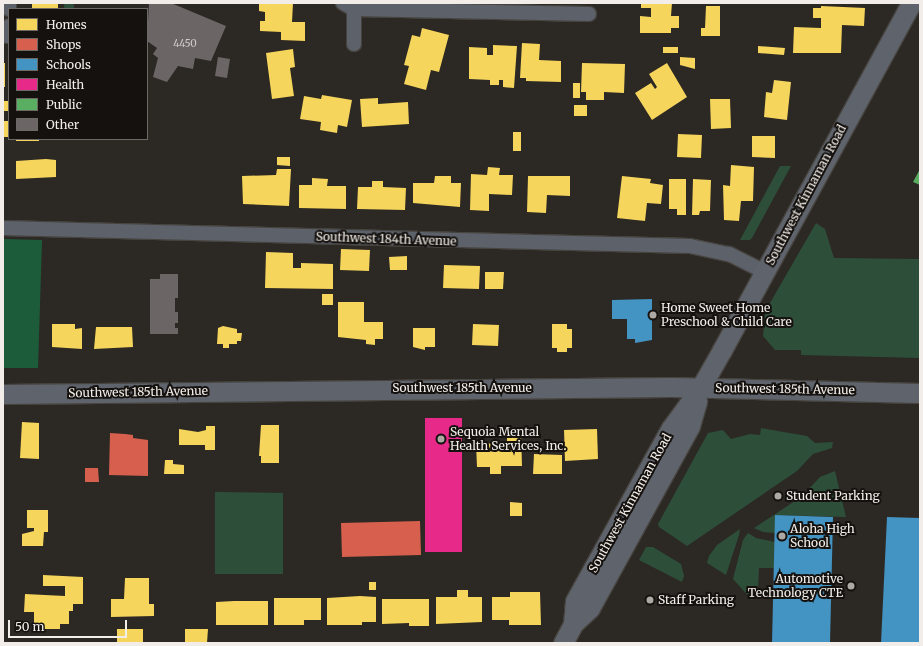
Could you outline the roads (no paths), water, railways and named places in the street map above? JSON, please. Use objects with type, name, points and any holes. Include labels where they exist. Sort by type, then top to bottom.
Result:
[{"type":"main road","name":"Southwest Kinnaman Road","points":[[563,643],[574,624],[575,601],[671,428],[701,387],[911,3]]},
{"type":"main road","name":"Southwest 185th Avenue","points":[[3,394],[426,388],[701,387],[920,393]]},
{"type":"street","points":[[354,44],[349,6],[589,14]]},
{"type":"street","name":"Southwest 184th Avenue","points":[[3,228],[699,247],[729,254],[764,272]]},
{"type":"place","name":"Home Sweet Home Preschool & Child Care","points":[[653,315]]},
{"type":"place","name":"Sequoia Mental Health Services, Inc.","points":[[441,439]]},
{"type":"place","name":"Student Parking","points":[[778,496]]},
{"type":"place","name":"Aloha High School","points":[[782,536]]},
{"type":"place","name":"Automotive Technology CTE","points":[[851,586]]},
{"type":"place","name":"Staff Parking","points":[[650,600]]}]
